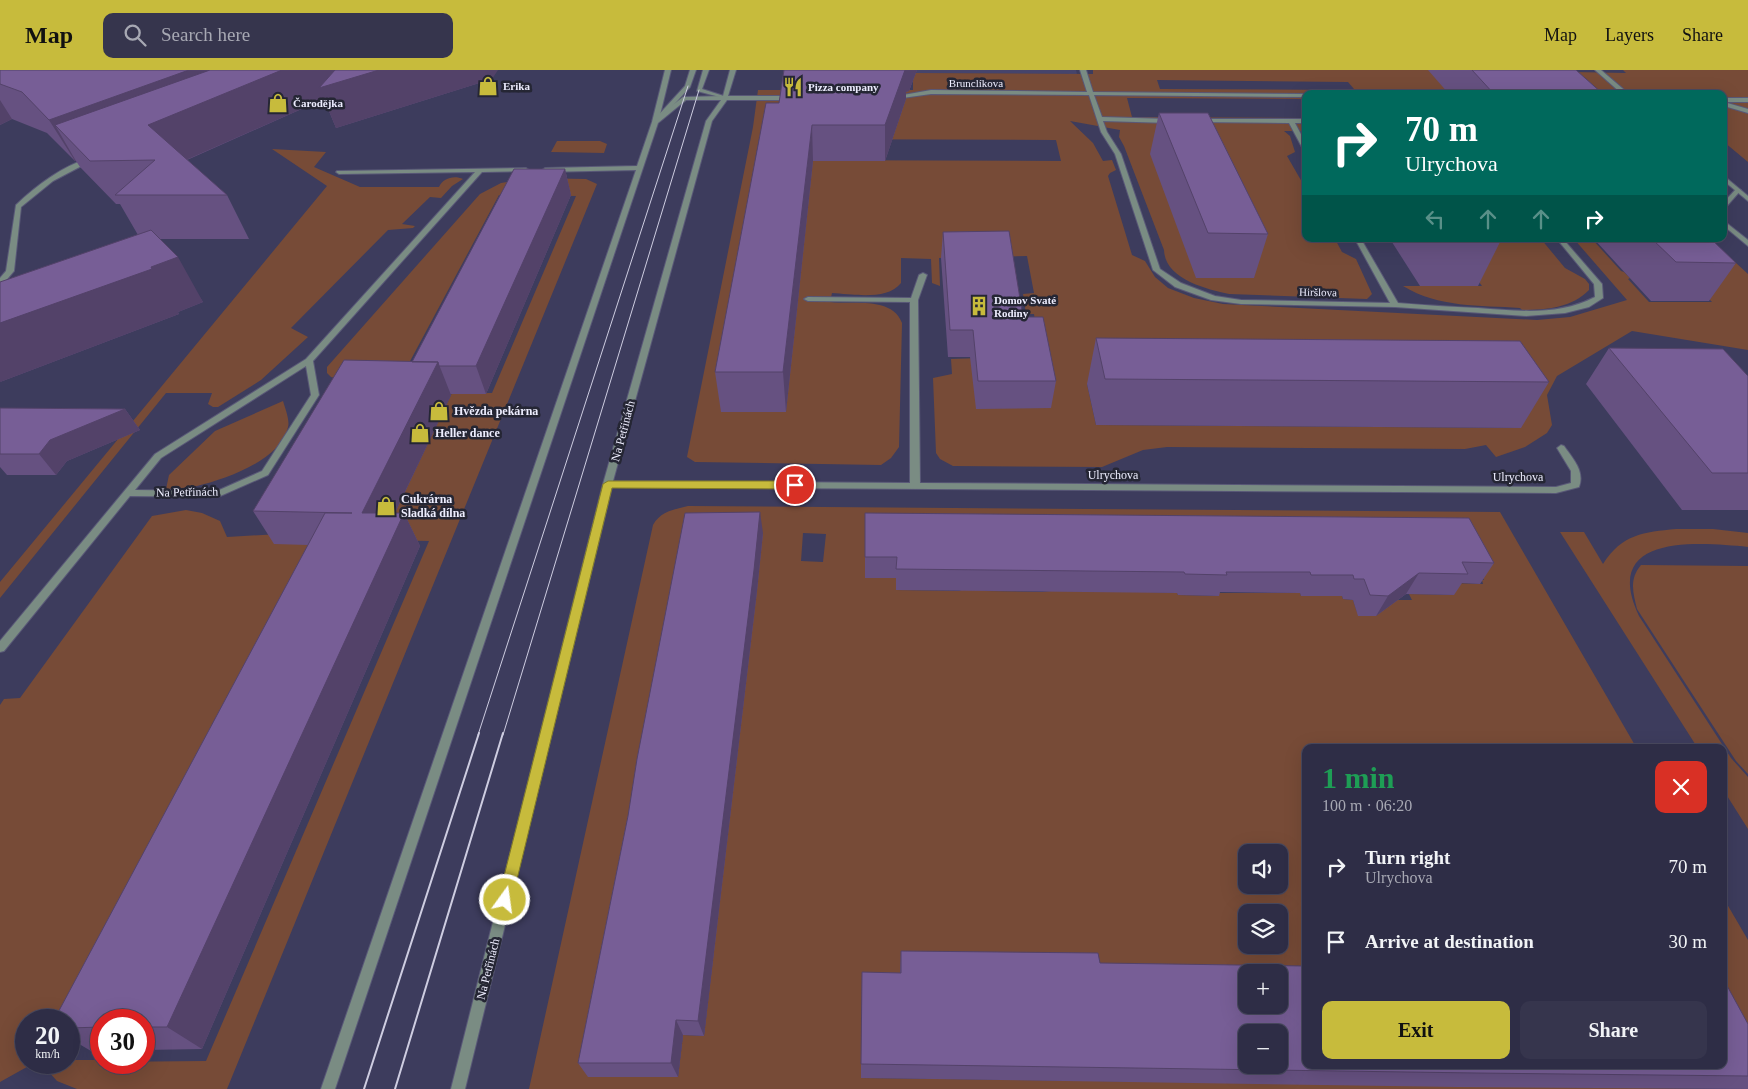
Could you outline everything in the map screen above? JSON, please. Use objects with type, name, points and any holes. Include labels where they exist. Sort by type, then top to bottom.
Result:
[{"type":"street","points":[[328,1089],[655,122],[668,70]]},
{"type":"street","points":[[655,122],[688,86],[693,70]]},
{"type":"street","points":[[706,70],[700,90],[725,98]]},
{"type":"street","name":"Na Petřinách","points":[[458,1089],[608,484],[709,121],[725,98],[733,70]]},
{"type":"street","name":"Hiršlova","points":[[1083,70],[1106,136],[1118,153],[1157,270],[1178,285],[1214,298],[1241,302],[1395,305],[1526,314],[1566,311],[1586,305],[1599,298],[1598,284],[1563,242]]},
{"type":"street","points":[[1598,70],[1621,90]]},
{"type":"street","name":"Brunclíkova","points":[[888,98],[931,92],[1302,95]]},
{"type":"street","points":[[655,122],[685,98],[800,98]]},
{"type":"street","points":[[1727,100],[1748,100]]},
{"type":"street","points":[[1727,105],[1748,111]]},
{"type":"street","points":[[1100,119],[1177,121]]},
{"type":"street","points":[[1186,121],[1302,121]]},
{"type":"street","points":[[1290,121],[1302,141]]},
{"type":"street","points":[[0,282],[10,271],[18,206],[43,183],[75,165],[94,159]]},
{"type":"street","points":[[339,172],[639,168]]},
{"type":"street","name":"Na Petřinách","points":[[0,648],[158,456],[308,362],[480,171]]},
{"type":"street","points":[[1727,181],[1748,199]]},
{"type":"street","points":[[1727,203],[1738,190]]},
{"type":"street","points":[[1727,226],[1748,244]]},
{"type":"street","points":[[1360,242],[1395,305]]},
{"type":"street","points":[[915,486],[914,300],[922,275]]},
{"type":"street","points":[[808,298],[914,300]]},
{"type":"street","name":"Na Petřinách","points":[[128,493],[218,494],[264,473],[315,395],[308,362]]},
{"type":"street","name":"Ulrychova","points":[[608,484],[1556,490],[1576,485],[1576,471],[1560,448]]},
{"type":"shaded area","points":[[913,70],[1076,70],[1077,74],[913,73]]},
{"type":"shaded area","points":[[1093,70],[1572,70],[1573,72],[1626,73],[1623,70],[1748,70],[1748,162],[1727,144],[1727,90],[1354,89],[1348,82],[1157,80],[1160,89],[1345,90],[1302,90],[1302,99],[1127,98],[1132,117],[1302,118],[1302,131],[1284,131],[1290,136],[1295,152],[1287,156],[1302,182],[1302,242],[1337,242],[1342,252],[1356,259],[1372,294],[1367,299],[1229,294],[1188,281],[1171,268],[1166,260],[1164,250],[1119,137],[1120,130],[1070,121],[1093,143],[1103,161],[1112,160],[1116,170],[1108,176],[1132,255],[1145,261],[1155,277],[1168,288],[1194,298],[1223,304],[1537,320],[1570,317],[1627,300],[1577,242],[1595,242],[1621,271],[1630,278],[1628,279],[1649,302],[1712,302],[1689,278],[1708,242],[1713,242],[1748,274],[1748,350],[1632,331],[1557,376],[1547,395],[1552,425],[1547,433],[1525,447],[1496,457],[1486,445],[1465,449],[1167,447],[1143,450],[1102,467],[953,466],[940,459],[936,453],[933,378],[952,374],[951,359],[1041,356],[1034,314],[1026,314],[1023,294],[1034,293],[1027,256],[939,258],[940,286],[932,283],[931,259],[901,258],[901,283],[895,289],[869,295],[832,293],[830,302],[881,305],[897,314],[902,323],[899,447],[891,458],[881,465],[695,462],[687,457],[753,127],[758,90],[913,90],[913,73],[1093,74]],"holes":[[[759,139],[1056,140],[1061,161],[755,160]],[[1087,384],[1520,428],[1096,425]]]},
{"type":"shaded area","points":[[557,141],[600,141],[607,144],[604,153],[551,152]]},
{"type":"shaded area","points":[[272,149],[326,152],[314,167],[360,187],[439,187],[443,181],[449,178],[463,179],[452,186],[441,198],[430,197],[402,224],[415,226],[413,228],[388,230],[291,328],[308,337],[261,380],[218,407],[208,404],[212,393],[166,393],[0,598],[0,582],[327,186]]},
{"type":"shaded area","points":[[530,178],[586,179],[597,184],[227,1089],[77,1089],[57,1081],[51,1074],[80,1074],[80,1060],[90,1060],[90,1074],[155,1074],[155,1061],[206,1061],[429,541],[382,540],[452,393],[492,393],[576,196],[499,195],[393,393],[331,377],[327,373],[327,367],[480,194],[501,183]]},
{"type":"shaded area","points":[[1450,242],[1543,242],[1565,268],[1585,279],[1589,284],[1589,290],[1575,301],[1558,307],[1522,310],[1520,308],[1474,306],[1445,302],[1417,293],[1403,286],[1482,286]]},
{"type":"shaded area","points":[[283,401],[288,418],[288,427],[283,439],[264,458],[237,473],[209,483],[193,487],[166,489],[169,475],[215,431]]},
{"type":"shaded area","points":[[688,506],[1500,512],[1634,744],[1302,744],[1302,981],[1288,976],[1288,964],[1238,964],[1238,971],[901,967],[900,988],[861,1078],[1715,1089],[529,1089],[653,525],[664,514]],"holes":[[[803,533],[826,534],[823,562],[801,561]],[[1480,571],[1484,580],[1482,580],[1483,584],[1449,583],[1454,595],[1409,594],[1412,600],[1376,600],[1357,612],[1353,600],[1343,599],[1342,596],[1301,596],[1300,593],[1218,593],[1218,596],[1178,595],[1177,593],[1149,592],[1146,581],[1042,592],[985,591],[983,580],[959,591],[896,590],[896,578],[867,577]],[[649,749],[714,950],[704,1036],[683,1035],[678,1077]]]},
{"type":"shaded area","points":[[186,510],[202,513],[220,521],[227,537],[280,534],[312,545],[66,1009],[15,1009],[15,1074],[0,1082],[0,705],[4,699],[20,698],[152,516]]},
{"type":"shaded area","points":[[1676,529],[1713,529],[1748,533],[1748,547],[1704,544],[1680,545],[1659,549],[1643,557],[1632,570],[1630,589],[1639,616],[1722,744],[1695,744],[1560,532],[1584,532],[1603,564],[1618,546],[1635,536]]},
{"type":"shaded area","points":[[1641,565],[1748,566],[1748,774],[1736,761],[1727,744],[1725,744],[1637,609],[1633,592],[1633,581]]},
{"type":"shaded area","points":[[1727,752],[1748,777],[1748,829],[1727,796]]},
{"type":"shaded area","points":[[1727,904],[1748,940],[1748,1089],[1727,1051]]},
{"type":"building","points":[[0,70],[189,70],[49,120],[22,92],[0,84]]},
{"type":"building","points":[[210,70],[282,70],[148,125],[227,195],[115,195],[155,160],[90,161],[55,125]]},
{"type":"building","points":[[335,70],[379,70],[319,88]]},
{"type":"building","points":[[784,70],[905,70],[885,125],[812,125],[783,372],[715,372],[766,103],[779,103]]},
{"type":"building","points":[[1472,70],[1576,70],[1598,90],[1490,90]]},
{"type":"building","points":[[1159,113],[1208,113],[1268,234],[1208,233]]},
{"type":"building","points":[[514,169],[565,169],[476,366],[439,366],[438,362],[412,362]]},
{"type":"building","points":[[151,230],[178,257],[151,267],[152,269],[0,323],[0,282]]},
{"type":"building","points":[[1009,231],[1023,317],[1043,317],[1056,381],[978,381],[973,330],[950,330],[943,232]]},
{"type":"building","points":[[1655,242],[1714,242],[1736,263],[1676,262]]},
{"type":"building","points":[[1096,338],[1520,341],[1549,382],[1105,379]]},
{"type":"building","points":[[1609,348],[1723,349],[1748,376],[1748,473],[1712,473]]},
{"type":"building","points":[[344,360],[438,362],[362,513],[404,513],[167,1027],[155,1027],[155,1009],[90,1009],[90,1027],[80,1028],[80,1009],[60,1009],[325,513],[352,513],[253,511]]},
{"type":"building","points":[[0,408],[125,409],[50,440],[39,454],[0,454]]},
{"type":"building","points":[[760,512],[698,1021],[676,1020],[671,1063],[578,1063],[628,816],[637,759],[685,513]]},
{"type":"building","points":[[865,513],[1469,518],[1494,563],[1462,562],[1468,574],[1419,573],[1388,596],[1370,595],[1364,579],[1354,579],[1353,575],[1311,575],[1310,572],[1226,572],[1227,575],[1185,574],[1184,572],[896,569],[897,557],[865,557]]},
{"type":"building","points":[[901,951],[1098,953],[1100,963],[1238,965],[1238,1014],[1288,1014],[1288,966],[1302,966],[1302,1069],[1727,1069],[1727,986],[1748,1024],[1748,1076],[1288,1070],[1288,1024],[1238,1024],[1238,1070],[861,1064],[862,972],[901,973]]},
{"type":"tram line","points":[[478,735],[688,86]]},
{"type":"tram line","points":[[503,735],[699,90]]},
{"type":"tram line","points":[[364,1089],[479,733]]},
{"type":"tram line","points":[[395,1089],[503,733]]},
{"type":"place","name":"Erika","points":[[488,86]]},
{"type":"place","name":"Pizza company","points":[[793,87]]},
{"type":"place","name":"Čarodějka","points":[[278,103]]},
{"type":"place","name":"Domov Svaté Rodiny","points":[[979,306]]},
{"type":"place","name":"Hvězda pekárna","points":[[439,411]]},
{"type":"place","name":"Heller dance","points":[[420,433]]},
{"type":"place","name":"Cukrárna Sladká dílna","points":[[386,506]]},
{"type":"route","points":[[505,900],[608,484],[795,485]]}]
